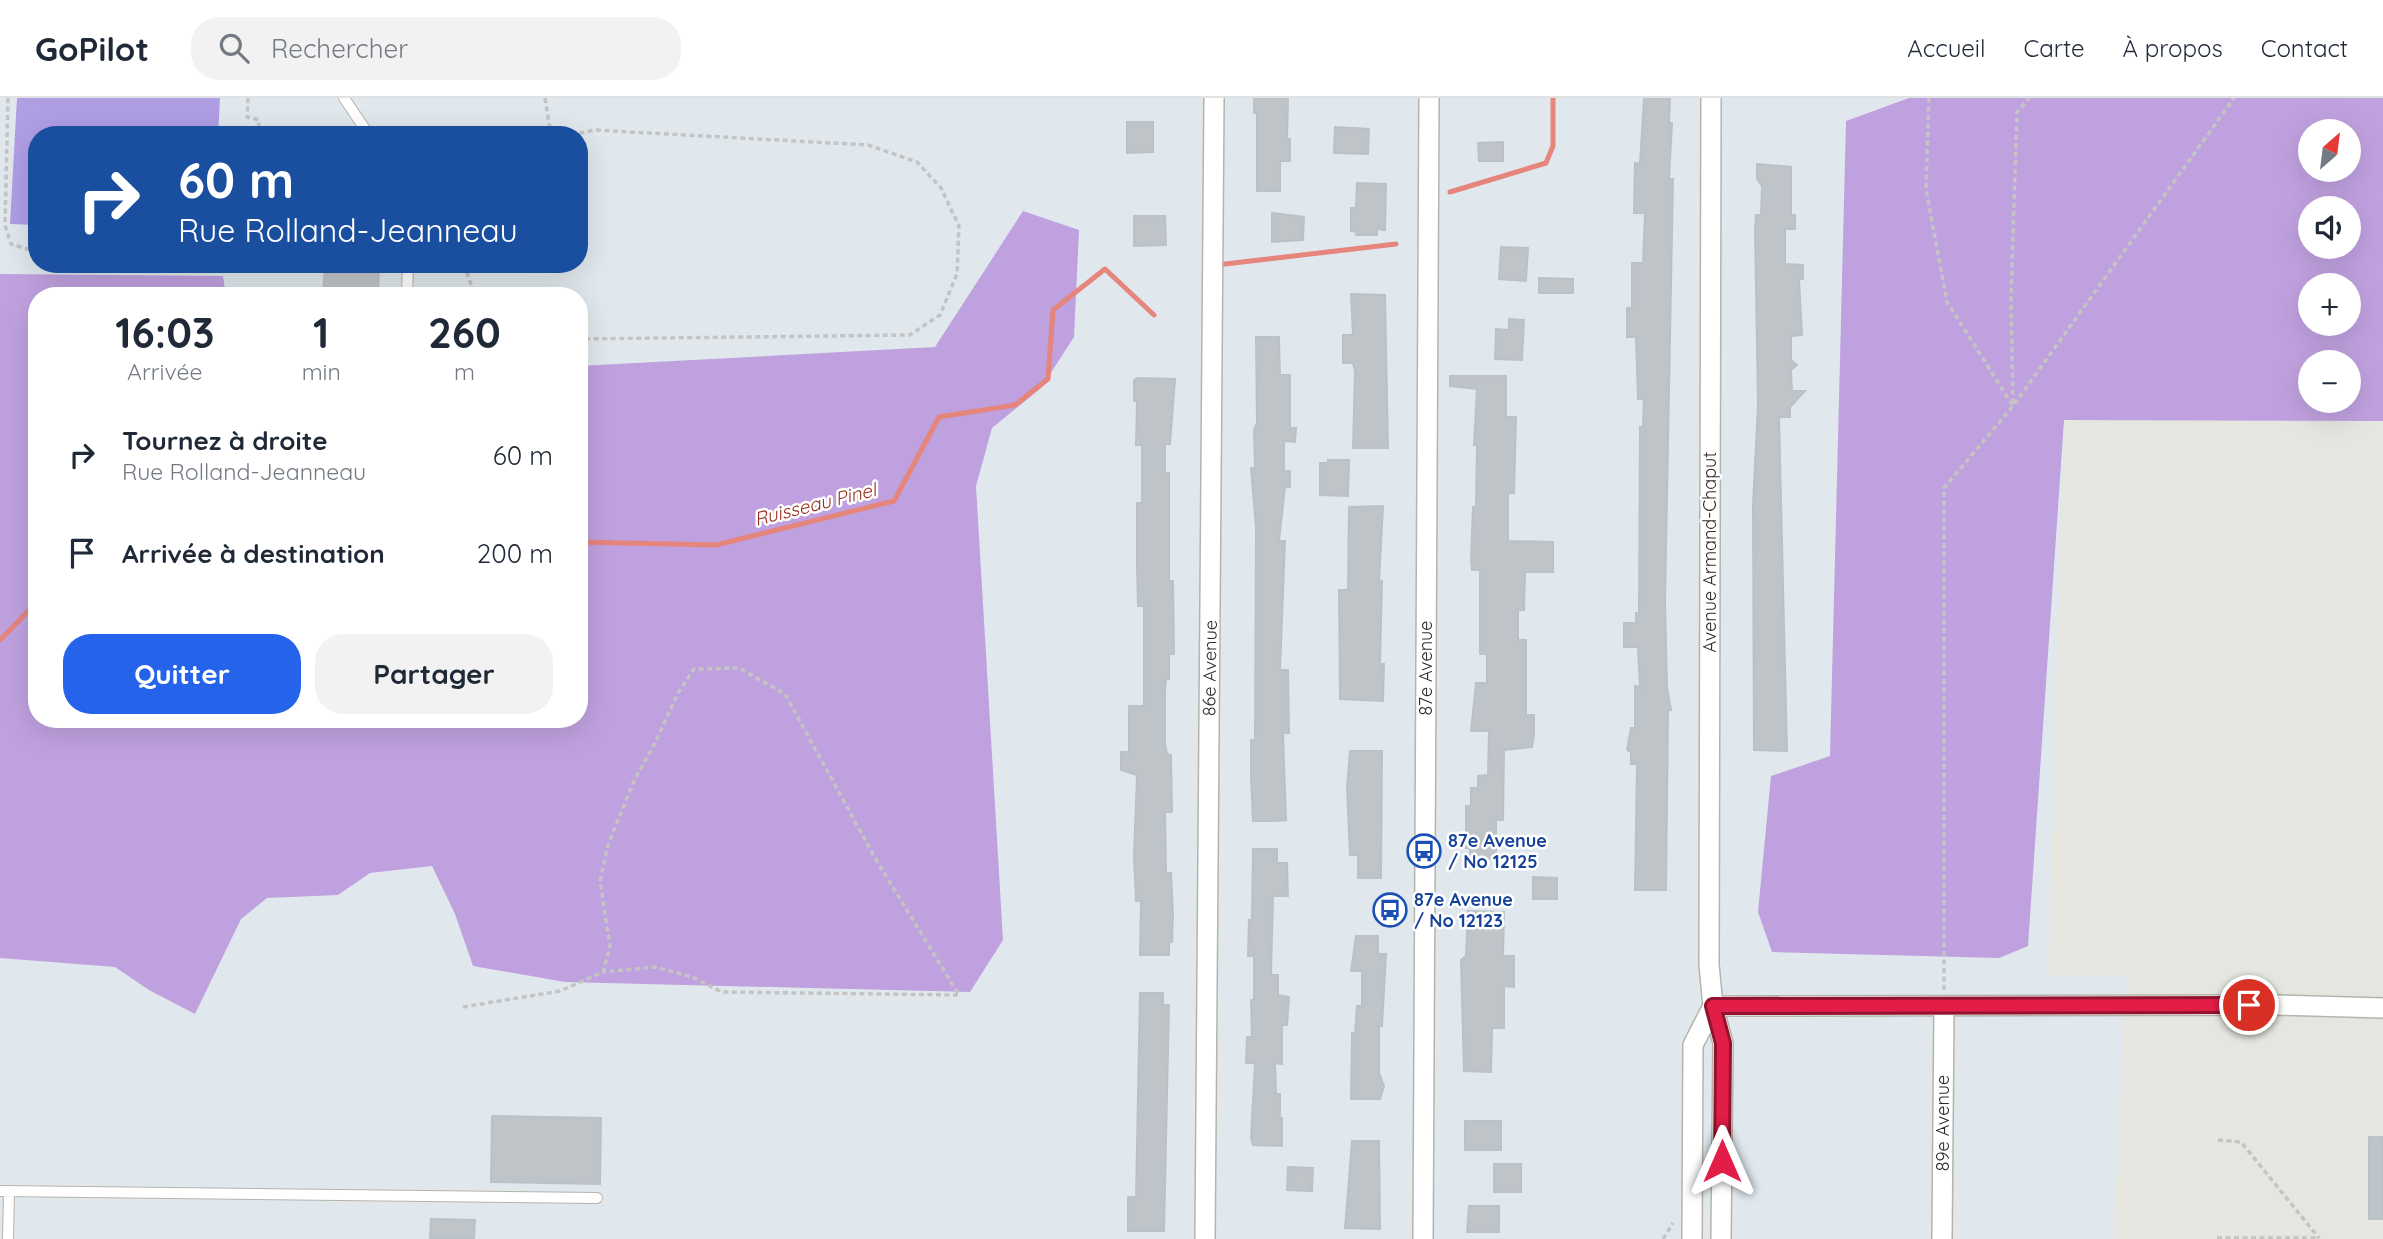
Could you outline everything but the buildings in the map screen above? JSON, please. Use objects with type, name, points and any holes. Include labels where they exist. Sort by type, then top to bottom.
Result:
[{"type":"street","name":"86e Avenue","points":[[1205,1239],[1213,98]]},
{"type":"street","name":"87e Avenue","points":[[1423,1239],[1429,98]]},
{"type":"street","name":"Avenue Armand-Chaput","points":[[1711,98],[1709,938],[1713,1006],[1723,1043],[1721,1239]]},
{"type":"street","points":[[1692,1239],[1693,1045],[1713,1006],[2277,1004],[2383,1008]]},
{"type":"street","name":"89e Avenue","points":[[1942,1239],[1944,1006]]},
{"type":"lane","points":[[344,98],[363,126]]},
{"type":"lane","points":[[8,1239],[5,1191],[597,1198]]},
{"type":"path","points":[[8,98],[5,225],[11,244],[28,249]]},
{"type":"path","points":[[248,98],[247,117],[259,120],[259,126]]},
{"type":"path","points":[[545,98],[550,126]]},
{"type":"path","points":[[1929,98],[1926,189],[1947,302],[2013,406]]},
{"type":"path","points":[[2013,406],[2011,297],[2017,112],[2029,98]]},
{"type":"path","points":[[1944,1006],[1947,850],[1944,488],[2013,406],[2234,98]]},
{"type":"path","points":[[588,131],[868,145],[916,162],[941,188],[959,226],[957,274],[940,316],[910,335],[588,339]]},
{"type":"path","points":[[463,1007],[560,991],[603,972],[655,967],[692,977],[722,992],[959,995],[875,858],[785,694],[739,668],[694,669],[678,693],[634,781],[608,845],[600,881],[610,946],[603,972]]},
{"type":"path","points":[[2218,1140],[2241,1142],[2319,1239]]},
{"type":"path","points":[[2217,1238],[2319,1239]]},
{"type":"shaded area","points":[[17,98],[220,98],[218,126],[28,126],[28,225],[10,224]]},
{"type":"shaded area","points":[[1909,98],[2383,98],[2383,421],[2064,420],[2028,946],[1999,958],[1772,952],[1758,912],[1771,776],[1830,756],[1846,121]]},
{"type":"shaded area","points":[[1023,211],[1079,230],[1074,337],[1041,388],[992,428],[976,486],[1003,940],[970,992],[565,982],[473,966],[455,914],[432,866],[370,873],[338,895],[267,898],[241,919],[195,1014],[149,990],[115,967],[0,958],[0,274],[223,276],[225,287],[28,287],[28,728],[588,728],[588,366],[935,347]]},
{"type":"shaded area","points":[[2064,420],[2383,421],[2383,1239],[2113,1239],[2127,976],[2048,975]]},
{"type":"waterway","name":"Ruisseau Pinel","points":[[1450,192],[1546,163],[1553,146],[1553,98]]},
{"type":"waterway","name":"Ruisseau Pinel","points":[[1225,264],[1396,244]]},
{"type":"waterway","name":"Ruisseau Pinel","points":[[588,542],[716,545],[894,501],[939,417],[1015,405],[1048,379],[1053,310],[1105,269],[1154,315]]},
{"type":"waterway","name":"Ruisseau Pinel","points":[[0,640],[28,611]]},
{"type":"place","name":"87e Avenue / No 12125","points":[[1424,851]]},
{"type":"place","name":"87e Avenue / No 12123","points":[[1390,910]]},
{"type":"route","points":[[1722,1161],[1723,1043],[1713,1006],[2249,1005]]}]
